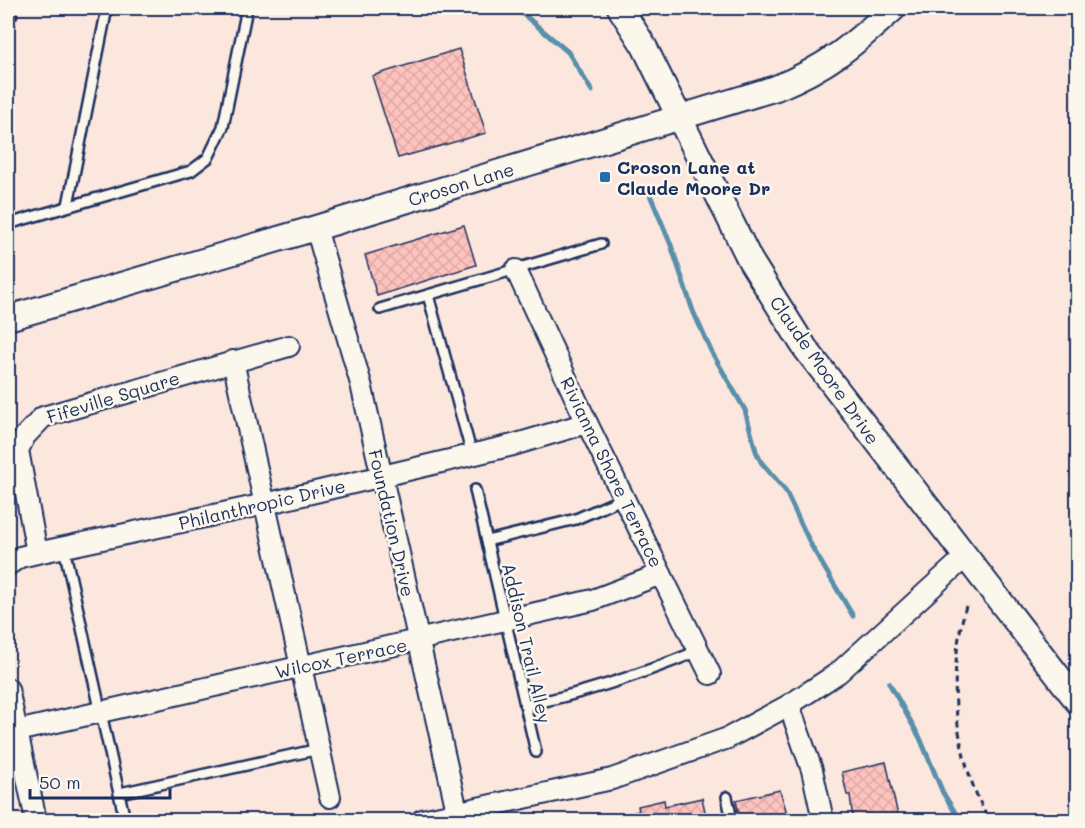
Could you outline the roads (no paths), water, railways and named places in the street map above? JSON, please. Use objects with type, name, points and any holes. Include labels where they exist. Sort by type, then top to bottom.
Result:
[{"type":"street","name":"Claude Moore Drive","points":[[620,8],[644,46],[750,260],[805,348],[964,558],[1077,702]]},
{"type":"street","name":"Croson Lane","points":[[8,318],[316,228],[776,88],[805,75],[847,51],[894,8]]},
{"type":"street","name":"Foundation Drive","points":[[316,228],[361,384],[458,817]]},
{"type":"street","name":"Rivianna Shore Terrace","points":[[516,270],[586,423],[710,674]]},
{"type":"street","name":"Fifeville Square","points":[[37,553],[18,450],[34,424],[52,412],[288,345]]},
{"type":"street","points":[[233,361],[330,797]]},
{"type":"street","name":"Philanthropic Drive","points":[[8,565],[20,557],[265,504],[472,455],[586,423]]},
{"type":"street","points":[[422,820],[458,817],[612,779],[728,738],[789,705],[838,673],[964,558]]},
{"type":"street","name":"Wilcox Terrace","points":[[17,731],[593,600],[661,574]]},
{"type":"street","points":[[8,689],[36,820]]},
{"type":"street","points":[[789,705],[812,770],[823,820]]},
{"type":"lane","points":[[68,205],[107,8]]},
{"type":"lane","points":[[8,224],[191,171],[208,158],[223,127],[247,8]]},
{"type":"lane","points":[[380,309],[601,244]]},
{"type":"lane","points":[[428,295],[472,455]]},
{"type":"lane","name":"Addison Trail Alley","points":[[475,490],[536,752]]},
{"type":"lane","name":"Addison Trail Alley","points":[[487,541],[576,519],[624,498]]},
{"type":"lane","points":[[64,548],[125,820]]},
{"type":"lane","points":[[525,705],[594,688],[649,671],[698,651]]},
{"type":"lane","points":[[120,793],[319,749]]},
{"type":"lane","points":[[726,797],[732,820]]},
{"type":"waterway","points":[[516,8],[568,52],[592,91]]},
{"type":"waterway","points":[[648,190],[671,245],[693,311],[711,351],[745,410],[761,462],[785,490],[812,547],[853,616]]},
{"type":"waterway","points":[[889,683],[920,738],[943,793],[960,820]]},
{"type":"place","name":"Croson Lane at Claude Moore Dr","points":[[605,177]]}]
